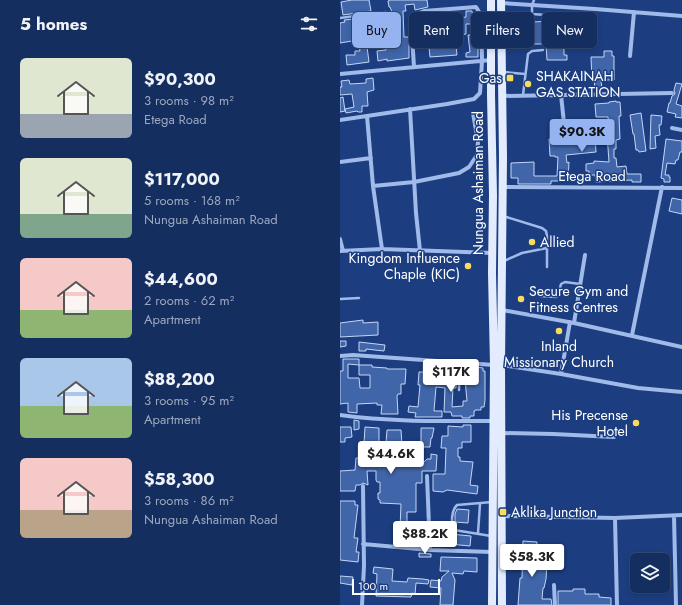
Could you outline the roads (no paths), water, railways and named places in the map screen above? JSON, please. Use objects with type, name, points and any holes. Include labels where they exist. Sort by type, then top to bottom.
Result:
[{"type":"main road","name":"Nungua Ashaiman Road","points":[[491,0],[493,194],[492,254],[502,433],[502,605]]},
{"type":"main road","name":"Nungua Ashaiman Road","points":[[492,605],[494,420],[502,310],[503,262],[502,2]]},
{"type":"main road","points":[[492,118],[502,117]]},
{"type":"street","points":[[502,2],[682,16]]},
{"type":"street","points":[[340,120],[474,98],[480,93],[482,61],[481,15],[476,7],[424,11],[414,15],[411,20],[414,67]]},
{"type":"street","points":[[630,56],[634,12]]},
{"type":"street","points":[[340,74],[492,60]]},
{"type":"street","points":[[502,96],[672,93]]},
{"type":"street","points":[[561,95],[564,123]]},
{"type":"street","points":[[410,109],[420,251]]},
{"type":"street","points":[[373,186],[414,182],[459,173],[469,167],[477,155],[478,142],[473,113]]},
{"type":"street","points":[[367,116],[373,186],[382,250]]},
{"type":"street","points":[[672,128],[682,130]]},
{"type":"street","points":[[340,162],[371,158]]},
{"type":"street","name":"Etega Road","points":[[502,187],[682,188]]},
{"type":"street","points":[[632,335],[662,187]]},
{"type":"street","points":[[340,239],[341,251],[382,250],[492,254]]},
{"type":"street","points":[[561,374],[585,255]]},
{"type":"street","points":[[502,310],[632,335],[682,347]]},
{"type":"street","points":[[340,356],[353,355],[498,365],[561,374],[638,388],[682,392]]},
{"type":"street","points":[[340,416],[452,422],[494,420]]},
{"type":"street","points":[[502,433],[614,437]]},
{"type":"street","points":[[427,476],[430,550]]},
{"type":"street","points":[[362,605],[364,566],[362,544],[363,486]]},
{"type":"street","points":[[502,516],[615,518],[682,515]]},
{"type":"street","points":[[674,516],[676,605]]},
{"type":"street","points":[[615,518],[617,605]]},
{"type":"street","points":[[362,544],[430,550],[492,552]]},
{"type":"street","points":[[554,585],[555,605]]},
{"type":"lane","points":[[532,12],[534,0]]},
{"type":"lane","points":[[340,18],[352,16]]},
{"type":"lane","points":[[523,96],[528,54],[532,51],[543,50]]},
{"type":"lane","points":[[502,72],[525,74]]},
{"type":"lane","points":[[503,212],[546,231],[547,267]]},
{"type":"lane","points":[[503,262],[522,253],[547,248]]},
{"type":"lane","points":[[540,296],[558,296],[561,284],[565,282],[580,284]]},
{"type":"lane","points":[[340,299],[359,298]]},
{"type":"lane","points":[[459,390],[460,362]]},
{"type":"lane","points":[[493,537],[478,533],[457,531],[452,527],[453,512],[457,505],[494,502]]},
{"type":"lane","points":[[478,533],[480,504]]},
{"type":"place","name":"Gas","points":[[510,78]]},
{"type":"place","name":"SHAKAINAH GAS STATION","points":[[528,84]]},
{"type":"place","name":"Allied","points":[[532,242]]},
{"type":"place","name":"Kingdom Influence Chaple (KIC)","points":[[468,266]]},
{"type":"place","name":"Secure Gym and Fitness Centres","points":[[521,299]]},
{"type":"place","name":"Inland Missionary Church","points":[[559,331]]},
{"type":"place","name":"His Precense Hotel","points":[[636,423]]},
{"type":"place","name":"Aklika Junction","points":[[503,512]]}]
